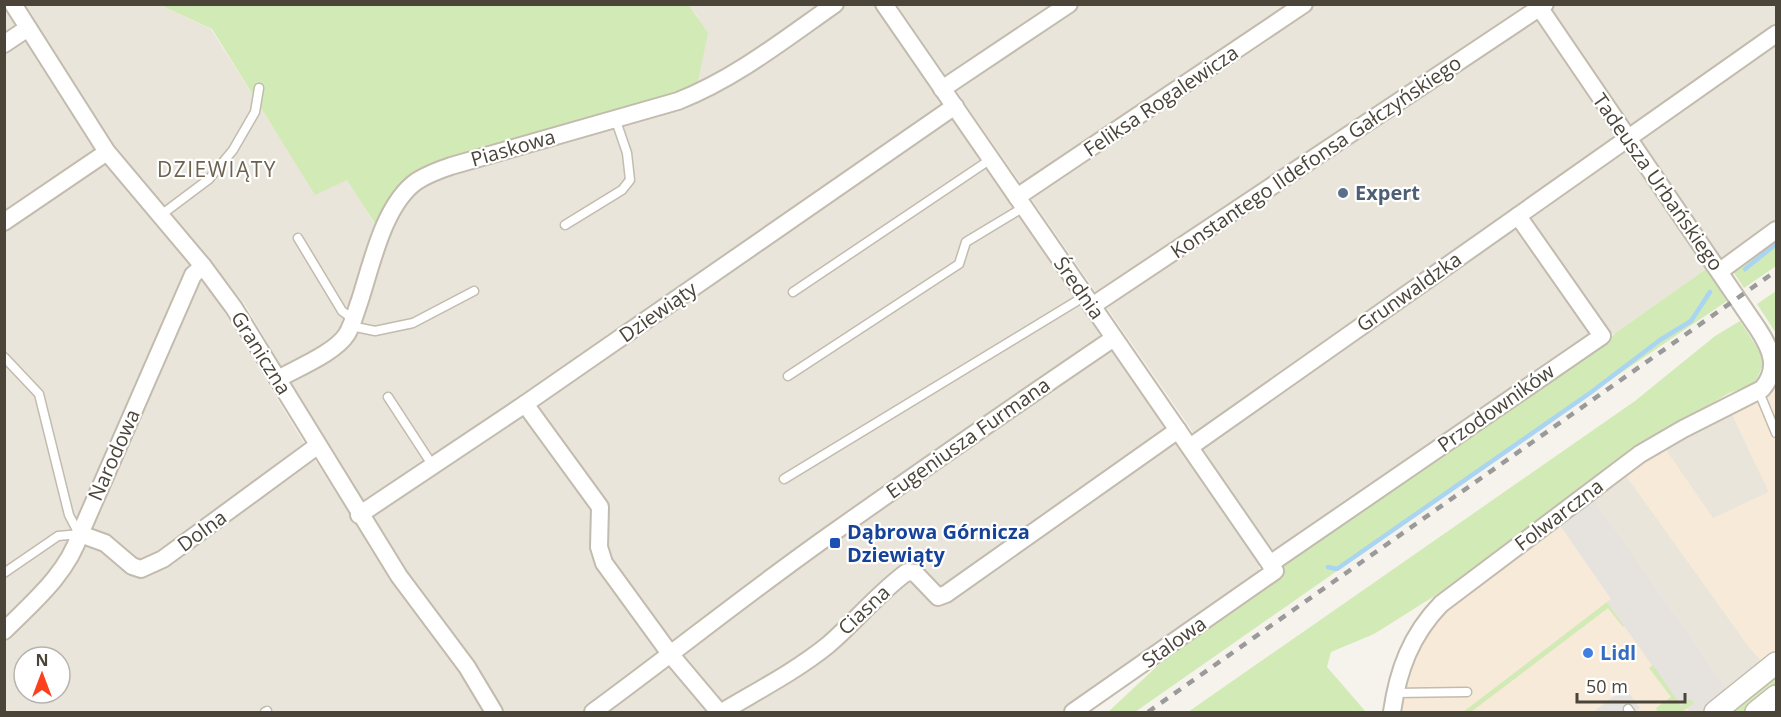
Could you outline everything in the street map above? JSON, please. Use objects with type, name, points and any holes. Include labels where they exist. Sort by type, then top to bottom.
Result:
[{"type":"street","name":"Graniczna","points":[[13,4],[107,152],[203,266],[234,308],[359,515],[399,576],[467,667],[494,712]]},
{"type":"street","name":"Piaskowa","points":[[278,379],[336,345],[348,333],[392,210],[404,193],[416,182],[433,172],[451,166],[678,100],[717,84],[835,4]]},
{"type":"street","name":"Średnia","points":[[884,4],[1273,567]]},
{"type":"street","points":[[942,89],[1069,4]]},
{"type":"street","name":"Feliksa Rogalewicza","points":[[1020,202],[1304,4]]},
{"type":"street","name":"Tadeusza Urbańskiego","points":[[1540,6],[1768,344],[1774,370]]},
{"type":"street","name":"Konstantego Ildefonsa Gałczyńskiego","points":[[1089,301],[1540,6]]},
{"type":"street","points":[[4,44],[28,28]]},
{"type":"street","name":"Grunwaldzka","points":[[1190,447],[1776,34]]},
{"type":"street","name":"Dziewiąty","points":[[359,515],[525,404],[955,106]]},
{"type":"street","points":[[4,222],[107,152]]},
{"type":"street","name":"Przodowników","points":[[1273,567],[1602,336],[1518,216]]},
{"type":"street","points":[[1720,271],[1776,230]]},
{"type":"street","name":"Narodowa","points":[[4,631],[64,567],[75,551],[80,534],[193,275],[203,266]]},
{"type":"street","name":"Eugeniusza Furmana","points":[[593,712],[836,530],[1114,338]]},
{"type":"street","name":"Folwarczna","points":[[1392,712],[1395,693],[1410,645],[1424,623],[1441,604],[1646,450],[1759,392],[1767,384],[1774,370]]},
{"type":"street","points":[[525,404],[600,507],[599,547],[603,563],[671,655],[720,712]]},
{"type":"street","name":"Ciasna","points":[[720,712],[803,663],[828,645],[874,600],[907,572],[915,573],[938,597],[946,594],[1178,430]]},
{"type":"street","name":"Dolna","points":[[80,534],[105,543],[132,566],[141,569],[148,567],[163,559],[317,446]]},
{"type":"street","name":"Stalowa","points":[[1073,712],[1273,567]]},
{"type":"street","points":[[1715,712],[1776,663]]},
{"type":"street","points":[[1756,712],[1776,696]]},
{"type":"lane","points":[[161,215],[209,179],[233,150],[255,112],[259,88]]},
{"type":"lane","points":[[565,225],[622,190],[630,180],[627,153],[615,118]]},
{"type":"lane","points":[[793,292],[991,159]]},
{"type":"lane","points":[[788,376],[959,264],[966,242],[1020,202]]},
{"type":"lane","points":[[298,238],[342,311],[352,322],[375,331],[413,323],[474,291]]},
{"type":"lane","points":[[784,479],[1089,301]]},
{"type":"lane","points":[[4,357],[39,394],[69,515],[80,534],[58,536],[4,573]]},
{"type":"lane","points":[[1759,392],[1776,433]]},
{"type":"lane","points":[[388,397],[433,466]]},
{"type":"lane","points":[[1395,693],[1467,692]]},
{"type":"shaded area","points":[[4,5],[105,162],[203,277],[304,443],[409,606],[452,661],[485,712],[5,712]]},
{"type":"shaded area","points":[[25,5],[160,5],[211,29],[315,194],[347,179],[375,225],[396,192],[698,17],[689,5],[874,5],[1259,560],[1259,573],[1063,712],[503,712],[475,665],[394,558],[244,303],[115,147]]},
{"type":"shaded area","points":[[897,5],[1776,5],[1776,222],[1614,334],[1589,342],[1277,553],[1268,549],[1188,425]]},
{"type":"shaded area","points":[[1776,389],[1776,653],[1764,664],[1749,647],[1625,474],[1664,447],[1713,518],[1769,492],[1731,412]]},
{"type":"shaded area","points":[[1731,412],[1769,492],[1713,519],[1664,447]]},
{"type":"shaded area","points":[[1625,474],[1749,647],[1764,664],[1729,692],[1593,498]]},
{"type":"shaded area","points":[[1593,498],[1729,692],[1703,712],[1690,712],[1684,704],[1681,706],[1607,602],[1611,599],[1559,524]]},
{"type":"shaded area","points":[[1559,524],[1611,599],[1607,602],[1681,705],[1684,704],[1690,712],[1398,712],[1415,647],[1438,616]]},
{"type":"shaded area","points":[[1625,688],[1640,708],[1634,712],[1593,712]]},
{"type":"green space","points":[[160,5],[689,5],[708,33],[697,86],[634,107],[429,167],[377,227],[347,180],[315,195],[212,29]]},
{"type":"green space","points":[[1776,237],[1776,266],[1744,288],[1732,270]]},
{"type":"green space","points":[[1706,269],[1727,301],[1135,712],[1108,712],[1167,657],[1236,603],[1281,575],[1284,557],[1591,349],[1608,343],[1614,334]]},
{"type":"green space","points":[[1776,291],[1776,333],[1757,304]]},
{"type":"green space","points":[[1740,321],[1762,355],[1762,367],[1756,381],[1729,393],[1642,445],[1479,568],[1374,634],[1331,652],[1327,667],[1366,712],[1188,712],[1635,401],[1715,336]]},
{"type":"green space","points":[[1607,602],[1623,627],[1608,608],[1471,712],[1463,712]]},
{"type":"green space","points":[[1653,665],[1681,706],[1690,699],[1694,703],[1682,712],[1654,712],[1671,697],[1649,668]]},
{"type":"green space","points":[[1776,671],[1776,687],[1745,712],[1726,712]]},
{"type":"waterway","points":[[1745,269],[1776,244]]},
{"type":"waterway","points":[[1328,567],[1337,569],[1590,393],[1660,340],[1691,321],[1710,292]]},
{"type":"railway","points":[[1148,712],[1776,271]]},
{"type":"place","name":"Expert","points":[[1343,193]]},
{"type":"place","name":"Dąbrowa Górnicza Dziewiąty","points":[[835,543]]},
{"type":"place","name":"Lidl","points":[[1588,653]]},
{"type":"district","name":"DZIEWIĄTY","points":[[217,170]]}]
